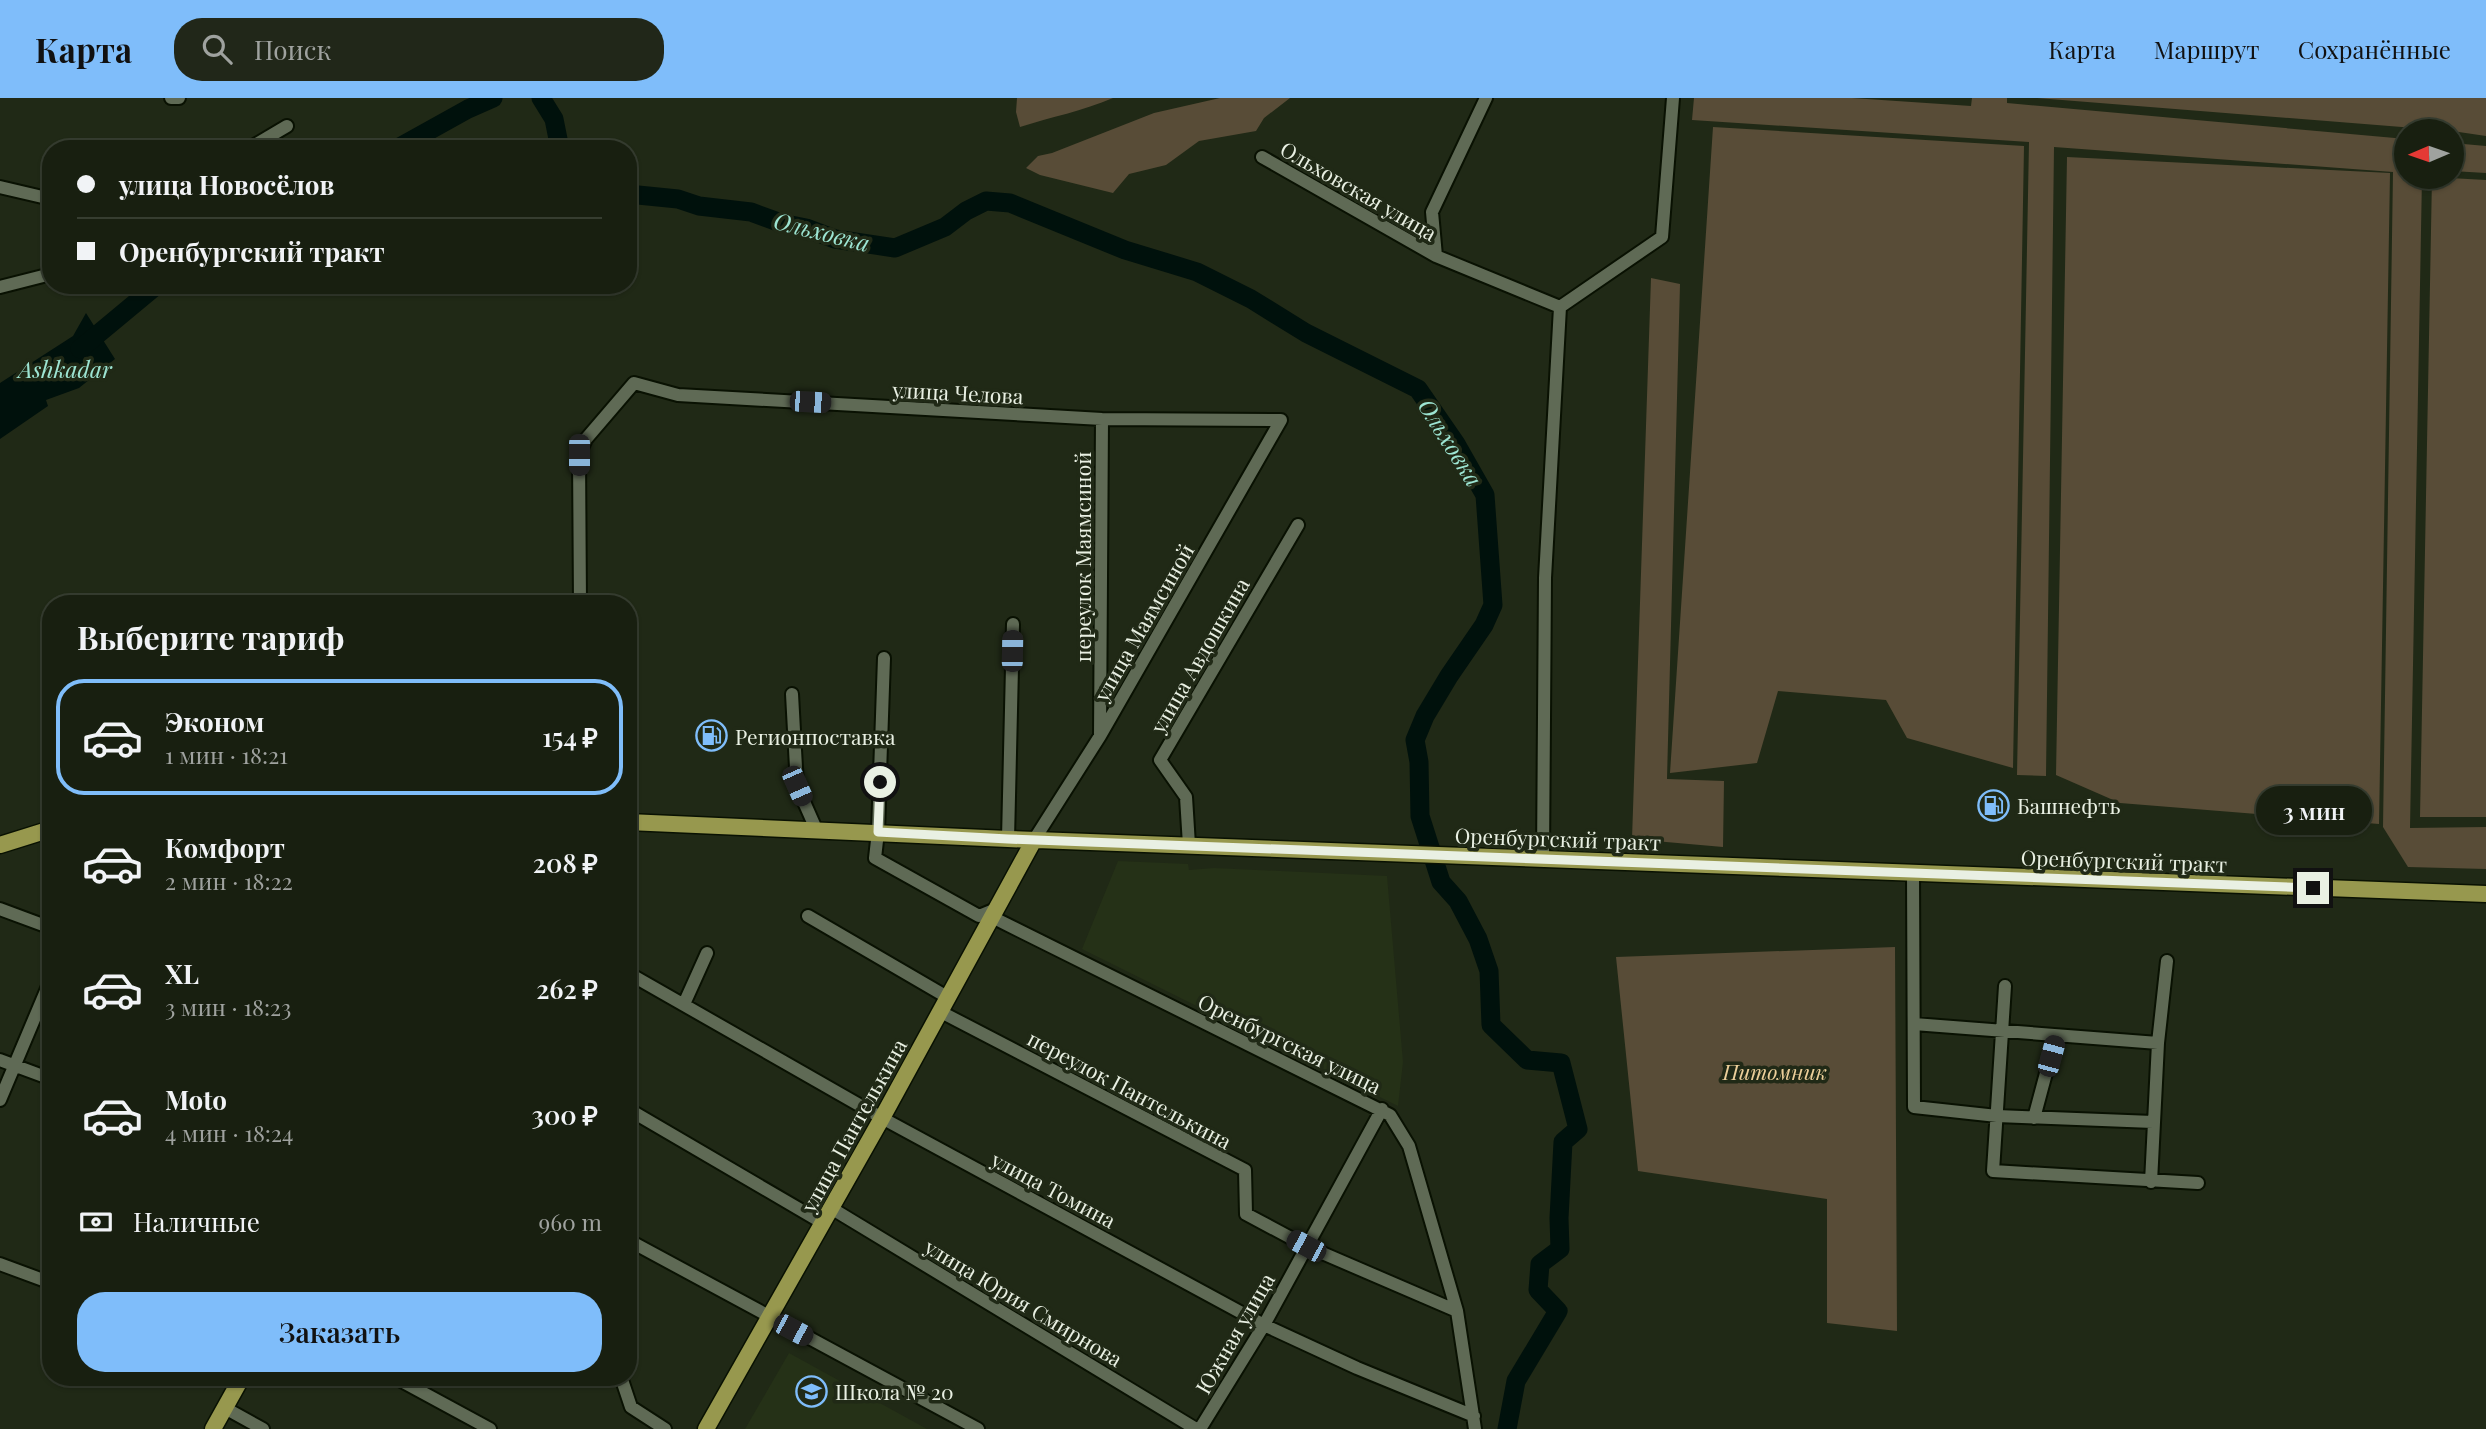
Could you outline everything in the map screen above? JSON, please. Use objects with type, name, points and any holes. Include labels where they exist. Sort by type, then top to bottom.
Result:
[{"type":"main road","name":"Оренбургский тракт","points":[[637,822],[1008,839],[2486,894]]},
{"type":"main road","points":[[0,845],[42,832]]},
{"type":"main road","name":"улица Пантелькина","points":[[706,1429],[882,1118],[1034,840]]},
{"type":"main road","points":[[213,1429],[237,1386]]},
{"type":"street","points":[[171,98],[179,98]]},
{"type":"street","name":"Ольховская улица","points":[[1436,256],[1432,212],[1486,98]]},
{"type":"street","points":[[1544,858],[1545,578],[1560,307],[1662,237],[1673,98]]},
{"type":"street","points":[[263,140],[287,126]]},
{"type":"street","name":"Ольховская улица","points":[[1262,157],[1436,256],[1560,307]]},
{"type":"street","points":[[0,187],[42,197]]},
{"type":"street","points":[[0,287],[42,276]]},
{"type":"street","name":"улица Челова","points":[[580,595],[579,455],[586,439],[634,383],[678,395],[1102,419],[1281,420]]},
{"type":"street","name":"переулок Маямсиной","points":[[1100,736],[1102,419]]},
{"type":"street","name":"улица Маямсиной","points":[[1034,840],[1100,736],[1281,420]]},
{"type":"street","name":"улица Авдошкина","points":[[1189,845],[1186,797],[1160,761],[1298,525]]},
{"type":"street","points":[[1008,839],[1013,624]]},
{"type":"street","points":[[878,832],[884,658]]},
{"type":"street","points":[[792,694],[797,786],[817,829]]},
{"type":"street","name":"Оренбургская улица","points":[[878,832],[875,858],[979,916],[994,913],[1382,1110],[1395,1122],[1409,1146],[1457,1311],[1474,1422]]},
{"type":"street","points":[[1913,873],[1914,1107],[1997,1116],[2153,1122]]},
{"type":"street","points":[[0,909],[42,925]]},
{"type":"street","name":"переулок Пантелькина","points":[[807,916],[943,1004],[1245,1170],[1247,1214],[1306,1246],[1457,1311]]},
{"type":"street","points":[[684,1004],[707,953]]},
{"type":"street","points":[[2151,1182],[2158,1043],[2167,961]]},
{"type":"street","name":"улица Томина","points":[[637,978],[882,1118],[1264,1325],[1474,1422]]},
{"type":"street","points":[[2005,986],[1993,1171],[2198,1183]]},
{"type":"street","points":[[0,1100],[42,1001]]},
{"type":"street","points":[[1914,1024],[2158,1043]]},
{"type":"street","points":[[2034,1118],[2056,1036]]},
{"type":"street","points":[[0,1060],[42,1076]]},
{"type":"street","name":"Южная улица","points":[[1198,1429],[1264,1325],[1382,1110]]},
{"type":"street","name":"улица Юрия Смирнова","points":[[637,1114],[827,1216],[1198,1429]]},
{"type":"street","points":[[637,1245],[978,1429]]},
{"type":"street","points":[[0,1264],[42,1280]]},
{"type":"street","points":[[411,1386],[490,1429]]},
{"type":"street","points":[[624,1386],[631,1407],[665,1429]]},
{"type":"street","points":[[225,1408],[264,1429]]},
{"type":"shaded area","points":[[1118,861],[1188,864],[1189,870],[1214,868],[1387,876],[1403,1062],[1398,1106],[1082,949]]},
{"type":"shaded area","name":"Школа № 20","points":[[789,1353],[927,1429],[745,1429]]},
{"type":"green space","points":[[1017,98],[1113,98],[1020,127],[1016,112]]},
{"type":"green space","points":[[1220,98],[1290,98],[1264,118],[1256,131],[1199,141],[1166,165],[1129,174],[1113,193],[1040,175],[1026,168],[1038,156],[1154,113]]},
{"type":"green space","points":[[1694,98],[1852,98],[1971,106],[1972,98],[2007,98],[2007,103],[2394,138],[2394,189],[2422,189],[2410,828],[2486,827],[2486,869],[2408,867],[2383,827],[2393,172],[2054,147],[2046,776],[2017,775],[2029,142],[1692,120]]},
{"type":"green space","points":[[2037,98],[2486,98],[2486,136],[2464,133],[2464,119],[2394,119],[2394,126]]},
{"type":"green space","points":[[1713,127],[2024,146],[2013,768],[1907,738],[1886,700],[1778,691],[1757,763],[1670,773]]},
{"type":"green space","points":[[2464,144],[2486,146],[2486,173],[2464,172]]},
{"type":"green space","points":[[2067,157],[2390,173],[2379,824],[2120,803],[2056,775]]},
{"type":"green space","points":[[2464,179],[2486,180],[2486,817],[2420,817],[2432,189],[2464,189]]},
{"type":"green space","points":[[1651,278],[1680,284],[1667,779],[1724,781],[1723,847],[1632,839]]},
{"type":"green space","name":"Питомник","points":[[1895,947],[1897,1331],[1827,1323],[1827,1199],[1638,1171],[1616,957]]},
{"type":"water","name":"Ashkadar","points":[[86,313],[115,359],[79,388],[46,400],[48,406],[0,439],[0,383],[73,336]]},
{"type":"waterway","points":[[412,140],[493,98]]},
{"type":"waterway","name":"Ольховка","points":[[541,98],[554,119],[558,140]]},
{"type":"waterway","name":"Ольховка","points":[[637,195],[751,212],[835,239],[895,248],[945,227],[966,211],[986,201],[1010,203],[1125,250],[1197,272],[1251,299],[1306,333],[1418,389],[1456,444],[1485,495],[1493,605],[1484,625],[1425,716],[1415,740],[1419,762],[1420,816],[1441,882],[1458,901],[1478,939],[1489,971],[1491,1025],[1527,1060],[1561,1063],[1578,1129],[1563,1142],[1560,1249],[1540,1264],[1538,1290],[1558,1311],[1516,1381],[1507,1429]]},
{"type":"waterway","points":[[80,349],[146,294]]},
{"type":"place","name":"Регионпоставка","points":[[712,736]]},
{"type":"place","name":"Башнефть","points":[[1994,805]]},
{"type":"place","name":"Школа № 20","points":[[812,1391]]},
{"type":"route","points":[[880,782],[878,832],[2313,888]]}]
